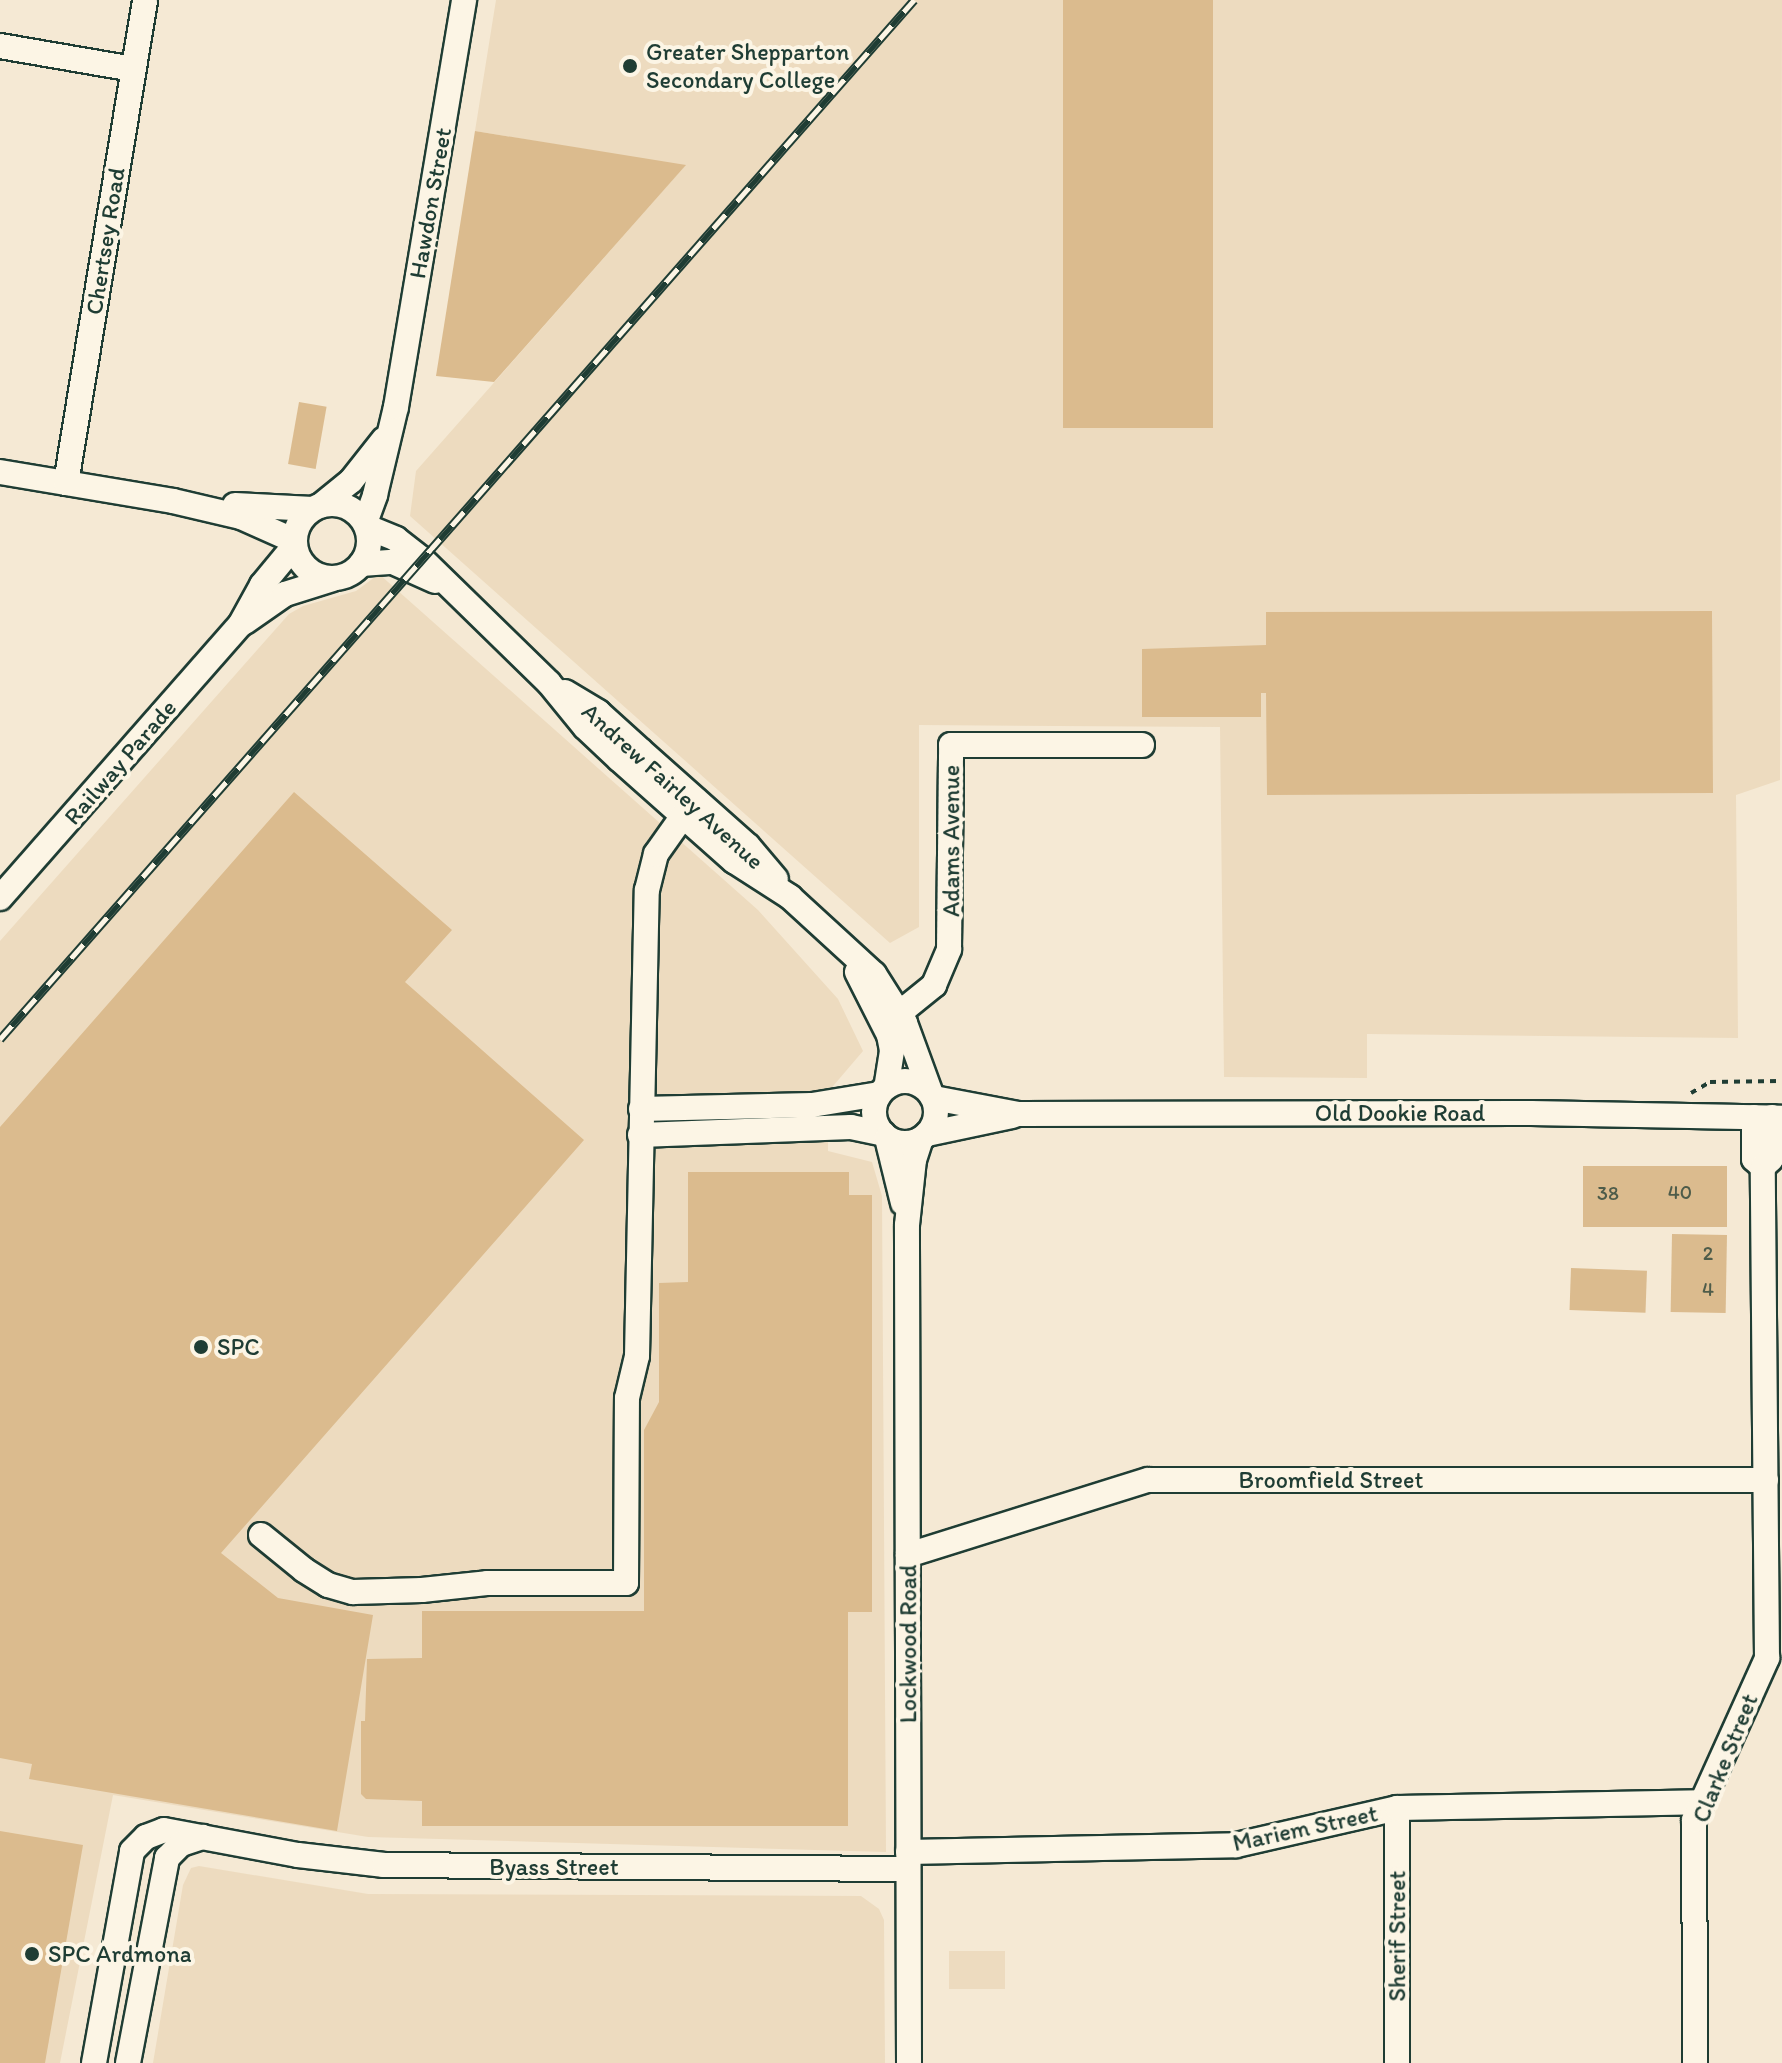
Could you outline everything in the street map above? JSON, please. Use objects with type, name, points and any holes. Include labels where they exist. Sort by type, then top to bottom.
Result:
[{"type":"street","name":"Chertsey Road","points":[[66,483],[145,0]]},
{"type":"street","name":"Hawdon Street","points":[[366,525],[396,407],[464,0]]},
{"type":"street","points":[[0,46],[133,69]]},
{"type":"street","name":"Hawdon Street","points":[[317,508],[351,481],[370,459],[383,440],[396,407]]},
{"type":"street","points":[[0,472],[173,501],[249,519],[295,543]]},
{"type":"street","points":[[173,501],[317,508],[340,505],[350,509],[366,525],[369,546],[352,570],[322,576],[304,565],[295,543],[300,523],[317,508]]},
{"type":"street","name":"Andrew Fairley Avenue","points":[[366,525],[396,539],[422,559],[456,596],[549,683],[598,712],[630,754],[688,807],[748,846],[790,897],[874,974],[897,1010],[932,1096]]},
{"type":"street","name":"Railway Parade","points":[[0,898],[240,625],[262,585],[295,543]]},
{"type":"street","name":"Andrew Fairley Avenue","points":[[352,570],[393,562],[431,578],[456,596]]},
{"type":"street","name":"Railway Parade","points":[[240,625],[285,594],[352,570]]},
{"type":"street","name":"Adams Avenue","points":[[897,1010],[907,1007],[934,985],[949,949],[951,745],[1142,745]]},
{"type":"street","points":[[261,1535],[328,1585],[353,1592],[487,1583],[626,1583],[627,1398],[637,1356],[647,890],[656,854],[688,807]]},
{"type":"street","name":"Andrew Fairley Avenue","points":[[846,948],[889,1035],[892,1051],[883,1090]]},
{"type":"street","points":[[640,1135],[851,1127],[908,1143],[924,1136],[937,1113],[932,1096],[915,1082],[895,1082],[883,1090],[812,1105],[641,1109]]},
{"type":"street","points":[[883,1090],[874,1115],[885,1136]]},
{"type":"street","name":"Old Dookie Road","points":[[932,1096],[1018,1114],[1531,1113],[1769,1117]]},
{"type":"street","name":"Old Dookie Road","points":[[924,1136],[1018,1114]]},
{"type":"street","name":"Clarke Street","points":[[1695,2063],[1694,1820],[1767,1658],[1763,1167],[1754,1159],[1769,1117]]},
{"type":"street","name":"Lockwood Road","points":[[885,1136],[907,1225]]},
{"type":"street","name":"Lockwood Road","points":[[909,2063],[907,1225],[914,1160],[924,1136]]},
{"type":"street","name":"Broomfield Street","points":[[908,1555],[1148,1480],[1766,1480]]},
{"type":"street","name":"Mariem Street","points":[[908,1861],[1236,1845],[1397,1808],[1701,1802]]},
{"type":"street","name":"Sherif Street","points":[[1397,1808],[1397,2063]]},
{"type":"street","name":"Byass Street","points":[[94,2063],[132,1851],[146,1837],[164,1830],[298,1855],[384,1865],[908,1861]]},
{"type":"street","points":[[128,2063],[167,1858],[181,1844],[203,1837]]},
{"type":"path","points":[[1687,1096],[1710,1082],[1782,1081]]},
{"type":"shaded area","points":[[496,0],[1782,0],[1780,780],[1736,795],[1738,1038],[1367,1034],[1367,1078],[1224,1077],[1220,727],[919,725],[919,927],[890,943],[410,516],[416,471],[685,166],[475,131]]},
{"type":"shaded area","name":"SPC Ardmona","points":[[379,574],[758,910],[838,999],[863,1051],[828,1092],[828,1151],[872,1162],[882,1196],[886,1852],[368,1837],[113,1795],[60,2063],[0,2063],[0,941],[289,614],[303,606],[356,591]]},
{"type":"shaded area","points":[[199,1866],[368,1894],[861,1896],[879,1909],[884,1920],[885,2063],[153,2063],[183,1885],[191,1868]]},
{"type":"shaded area","points":[[949,1951],[1005,1951],[1005,1989],[949,1989]]},
{"type":"building","points":[[1063,0],[1213,0],[1213,428],[1063,428]]},
{"type":"building","points":[[475,131],[686,165],[494,382],[436,376]]},
{"type":"building","points":[[299,402],[327,407],[316,469],[288,464]]},
{"type":"building","points":[[1712,611],[1713,793],[1267,795],[1266,693],[1261,693],[1261,717],[1142,717],[1142,649],[1266,645],[1266,612]]},
{"type":"building","name":"SPC","points":[[294,792],[452,930],[405,982],[584,1140],[221,1553],[278,1598],[373,1615],[337,1831],[29,1779],[32,1764],[0,1758],[0,1127]]},
{"type":"building","points":[[1583,1166],[1727,1166],[1727,1227],[1583,1227]]},
{"type":"building","points":[[688,1172],[849,1172],[849,1195],[872,1195],[872,1612],[848,1612],[848,1826],[422,1826],[422,1801],[366,1799],[361,1794],[361,1721],[365,1721],[367,1659],[422,1658],[422,1611],[644,1611],[644,1430],[659,1402],[659,1283],[688,1282]]},
{"type":"building","points":[[1672,1234],[1727,1235],[1726,1313],[1671,1312]]},
{"type":"building","points":[[1571,1268],[1647,1271],[1645,1313],[1570,1310]]},
{"type":"building","name":"SPC Ardmona","points":[[0,1831],[83,1845],[45,2063],[0,2063]]},
{"type":"railway","points":[[0,1039],[914,0]]},
{"type":"place","name":"Greater Shepparton Secondary College","points":[[630,66]]},
{"type":"place","name":"SPC","points":[[201,1347]]},
{"type":"place","name":"SPC Ardmona","points":[[32,1954]]}]
